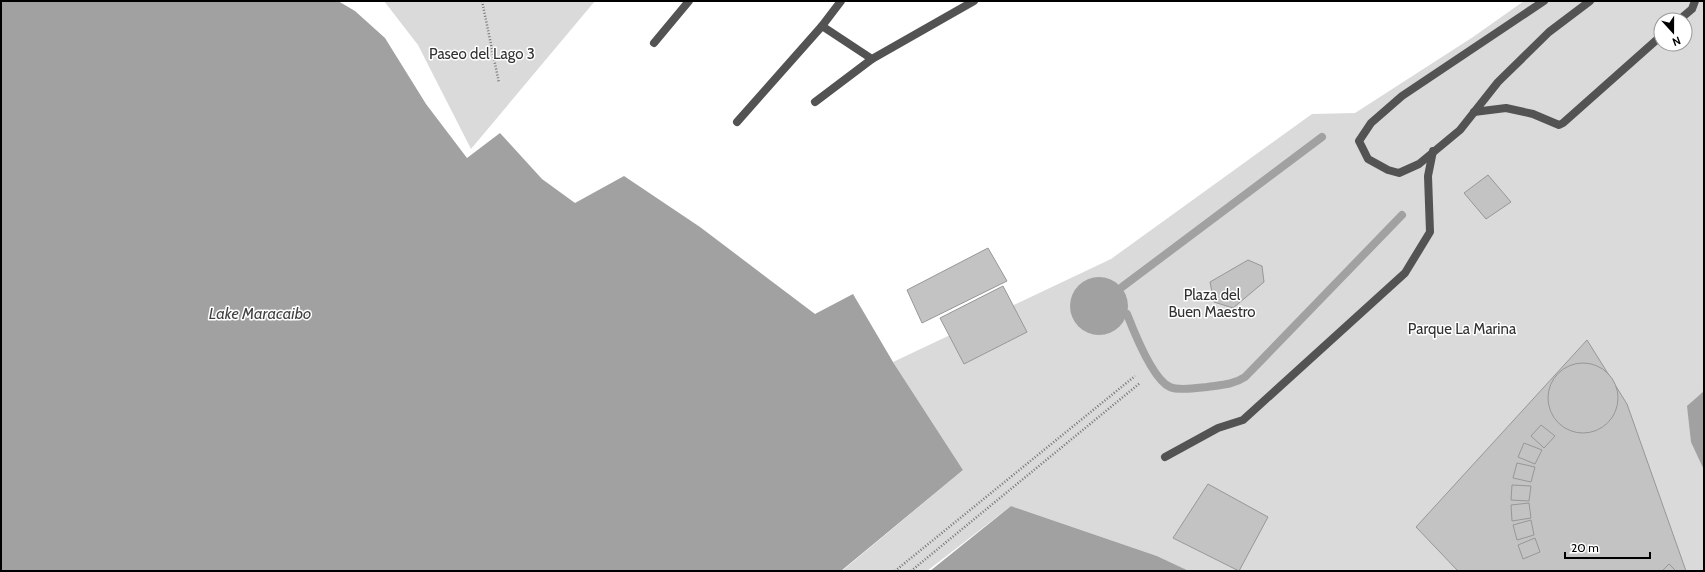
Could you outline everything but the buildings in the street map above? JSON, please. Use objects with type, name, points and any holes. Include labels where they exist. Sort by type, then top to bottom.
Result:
[{"type":"street","points":[[654,42],[689,1]]},
{"type":"street","points":[[737,122],[822,26],[841,1]]},
{"type":"street","points":[[815,102],[872,59],[974,1]]},
{"type":"street","points":[[1544,1],[1402,96],[1371,122],[1359,141],[1368,159],[1388,170],[1399,173],[1419,164],[1460,130],[1498,82],[1549,32],[1590,1]]},
{"type":"street","points":[[1688,12],[1692,8],[1694,1]]},
{"type":"street","points":[[822,26],[872,59]]},
{"type":"street","points":[[1474,112],[1506,108],[1533,114],[1559,125],[1653,43]]},
{"type":"street","points":[[1165,458],[1218,428],[1243,420],[1405,273],[1430,232],[1428,176],[1433,151]]},
{"type":"path","points":[[482,1],[499,83]]},
{"type":"path","points":[[895,571],[1135,376]]},
{"type":"path","points":[[911,571],[1140,383]]},
{"type":"green space","name":"Paseo del Lago 3","points":[[384,1],[595,1],[471,149],[418,45]]},
{"type":"green space","name":"Parque La Marina","points":[[1524,1],[1704,1],[1704,571],[1189,571],[1157,556],[1011,506],[927,571],[842,571],[963,470],[893,362],[1111,259],[1312,114],[1355,113],[1473,37]]},
{"type":"water","name":"Lake Maracaibo","points":[[1,1],[338,1],[355,11],[385,38],[426,104],[467,158],[500,133],[542,179],[575,203],[624,176],[700,227],[815,314],[853,294],[893,362],[963,470],[841,571],[1,571]]},
{"type":"water","points":[[1099,277],[1115,282],[1123,290],[1128,306],[1123,322],[1115,330],[1099,335],[1083,330],[1075,322],[1070,306],[1075,290],[1083,282]]},
{"type":"water","points":[[1704,391],[1704,470],[1691,442],[1687,406]]},
{"type":"water","points":[[1011,506],[1157,556],[1189,571],[930,571]]},
{"type":"waterway","points":[[1122,287],[1322,137]]},
{"type":"waterway","points":[[1127,314],[1139,343],[1151,366],[1164,383],[1170,387],[1183,389],[1236,382],[1245,377],[1402,215]]},
{"type":"park label","name":"Plaza del Buen Maestro","points":[[1212,304]]}]
